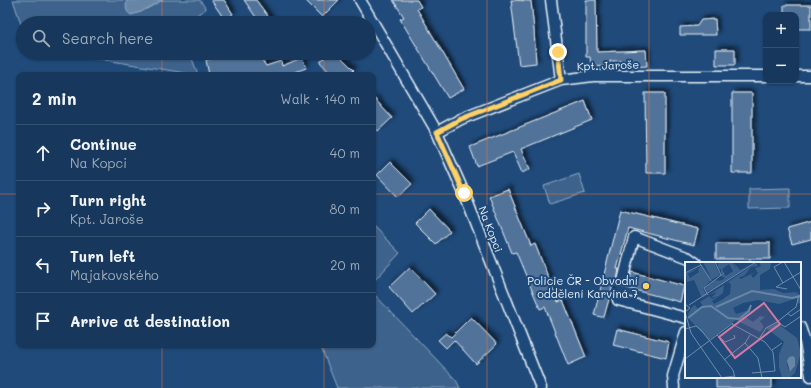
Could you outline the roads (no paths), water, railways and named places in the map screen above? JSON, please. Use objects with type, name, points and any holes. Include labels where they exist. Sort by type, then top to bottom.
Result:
[{"type":"street","name":"Na Kopci","points":[[360,0],[369,16]]},
{"type":"street","points":[[552,0],[561,80]]},
{"type":"street","name":"Na Kopci","points":[[376,27],[437,132],[464,193],[541,388]]},
{"type":"street","name":"Kpt. Jaroše","points":[[437,132],[461,119],[561,80],[593,76],[763,76]]},
{"type":"street","points":[[799,76],[811,76]]},
{"type":"street","points":[[623,281],[634,237],[689,258],[695,262]]},
{"type":"street","points":[[618,300],[685,318]]},
{"type":"street","points":[[801,330],[805,342],[811,376]]},
{"type":"street","points":[[674,388],[673,376],[685,335]]},
{"type":"place","name":"Policie ČR - Obvodní oddělení Karviná 7","points":[[646,286]]}]
